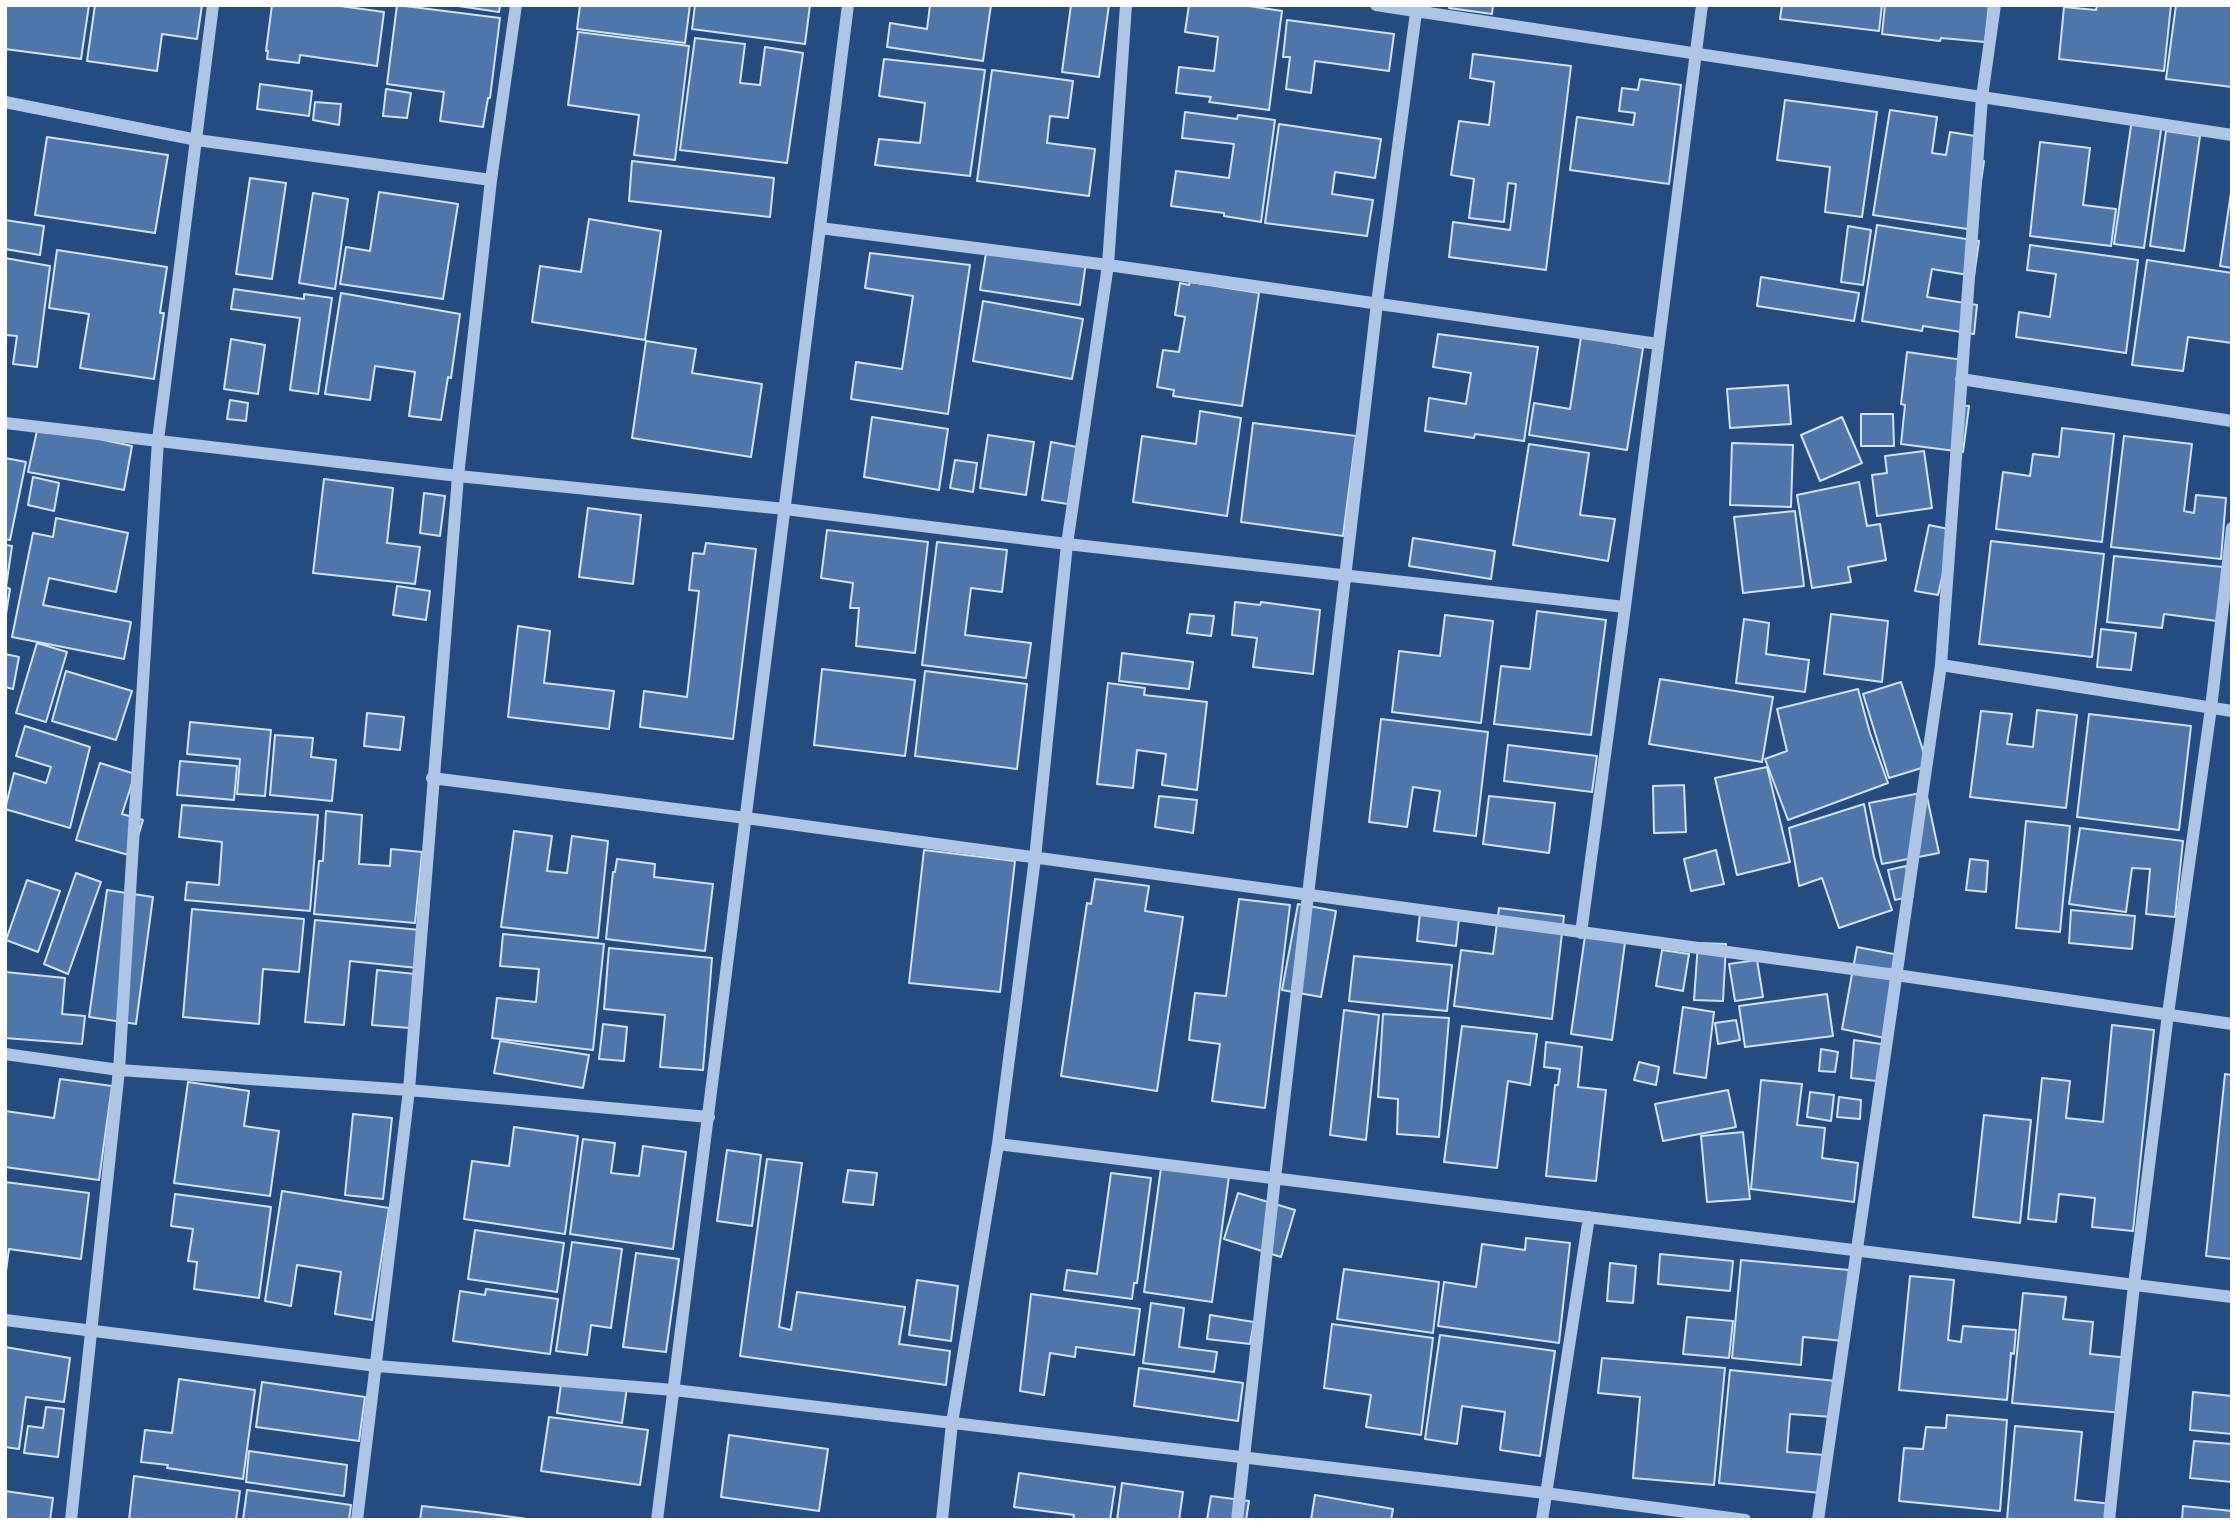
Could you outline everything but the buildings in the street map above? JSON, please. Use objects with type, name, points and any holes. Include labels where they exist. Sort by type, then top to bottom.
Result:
[{"type":"street","points":[[71,1520],[119,1070],[158,440],[213,5]]},
{"type":"street","points":[[358,1520],[409,1090],[458,476],[491,180],[516,5]]},
{"type":"street","points":[[657,1520],[848,5]]},
{"type":"street","points":[[942,1520],[952,1423],[998,1144],[1035,858],[1067,544],[1108,265],[1126,5]]},
{"type":"street","points":[[1376,5],[1417,8],[1696,55],[2232,135]]},
{"type":"street","points":[[1581,933],[1702,5]]},
{"type":"street","points":[[1818,1520],[1941,665],[1982,97],[1995,5]]},
{"type":"street","points":[[1237,1520],[1377,303],[1417,8]]},
{"type":"street","points":[[5,102],[197,140],[491,180]]},
{"type":"street","points":[[820,228],[1108,265],[1658,344]]},
{"type":"street","points":[[1961,379],[2232,421]]},
{"type":"street","points":[[5,423],[458,476],[785,509],[1625,607]]},
{"type":"street","points":[[2109,1520],[2134,1285],[2168,1014],[2211,708],[2232,528]]},
{"type":"street","points":[[1941,665],[2232,711]]},
{"type":"street","points":[[432,778],[746,818],[1896,975],[2232,1024]]},
{"type":"street","points":[[5,1054],[119,1070],[409,1090],[709,1117]]},
{"type":"street","points":[[998,1144],[2232,1297]]},
{"type":"street","points":[[1542,1520],[1590,1217]]},
{"type":"street","points":[[5,1320],[377,1366],[674,1390],[1545,1493],[1745,1520]]}]
